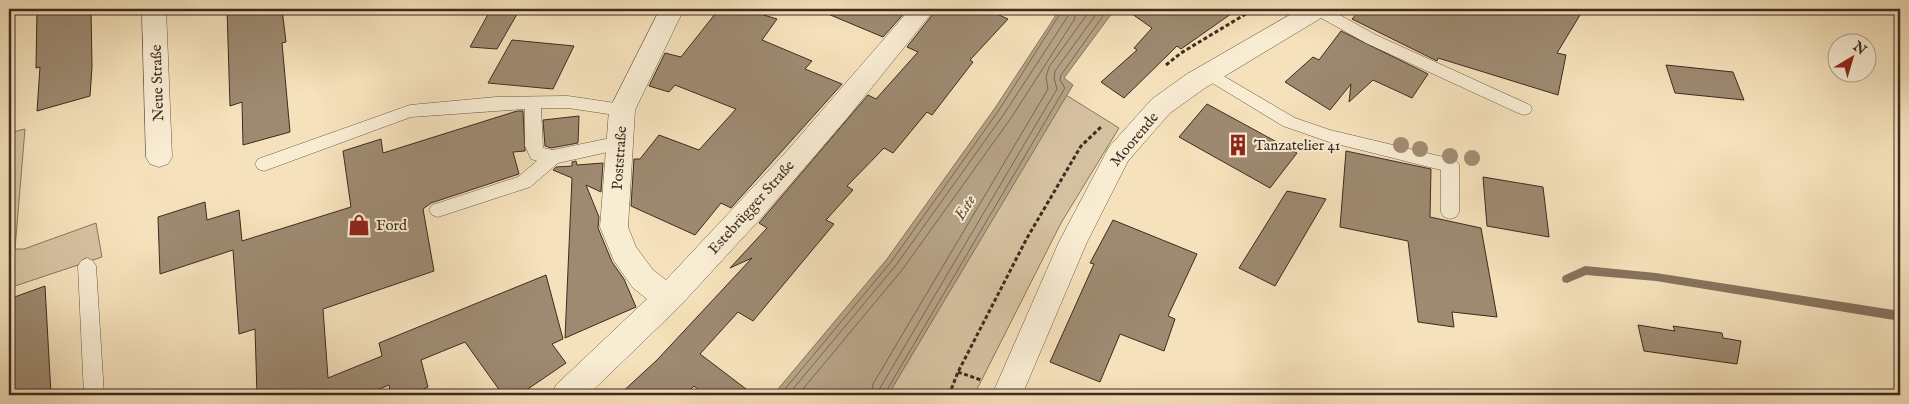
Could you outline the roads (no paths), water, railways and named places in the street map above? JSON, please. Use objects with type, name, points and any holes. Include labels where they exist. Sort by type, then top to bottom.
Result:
[{"type":"street","name":"Neue Straße","points":[[154,9],[159,157]]},
{"type":"street","name":"Poststraße","points":[[669,298],[643,279],[624,253],[614,227],[622,110],[672,9]]},
{"type":"street","name":"Estebrügger Straße","points":[[567,395],[669,298],[847,101],[923,9]]},
{"type":"street","name":"Moorende","points":[[1007,395],[1072,242],[1118,154],[1161,106],[1317,9]]},
{"type":"lane","points":[[1317,9],[1371,39],[1524,109]]},
{"type":"lane","points":[[1210,74],[1289,122],[1329,136],[1450,165],[1450,212]]},
{"type":"lane","points":[[264,164],[410,111],[496,103],[568,102],[622,110]]},
{"type":"lane","points":[[533,103],[533,146],[537,154],[553,157],[620,144]]},
{"type":"lane","points":[[438,210],[524,182],[553,157]]},
{"type":"lane","points":[[87,266],[94,395]]},
{"type":"water","name":"Este","points":[[1060,9],[1115,9],[1064,78],[1073,85],[888,395],[773,395],[887,259],[995,108]]},
{"type":"waterway","points":[[1567,279],[1585,270],[1656,277],[1900,316]]},
{"type":"place","name":"Tanzatelier 41","points":[[1238,145]]},
{"type":"place","name":"Ford","points":[[359,225]]}]
